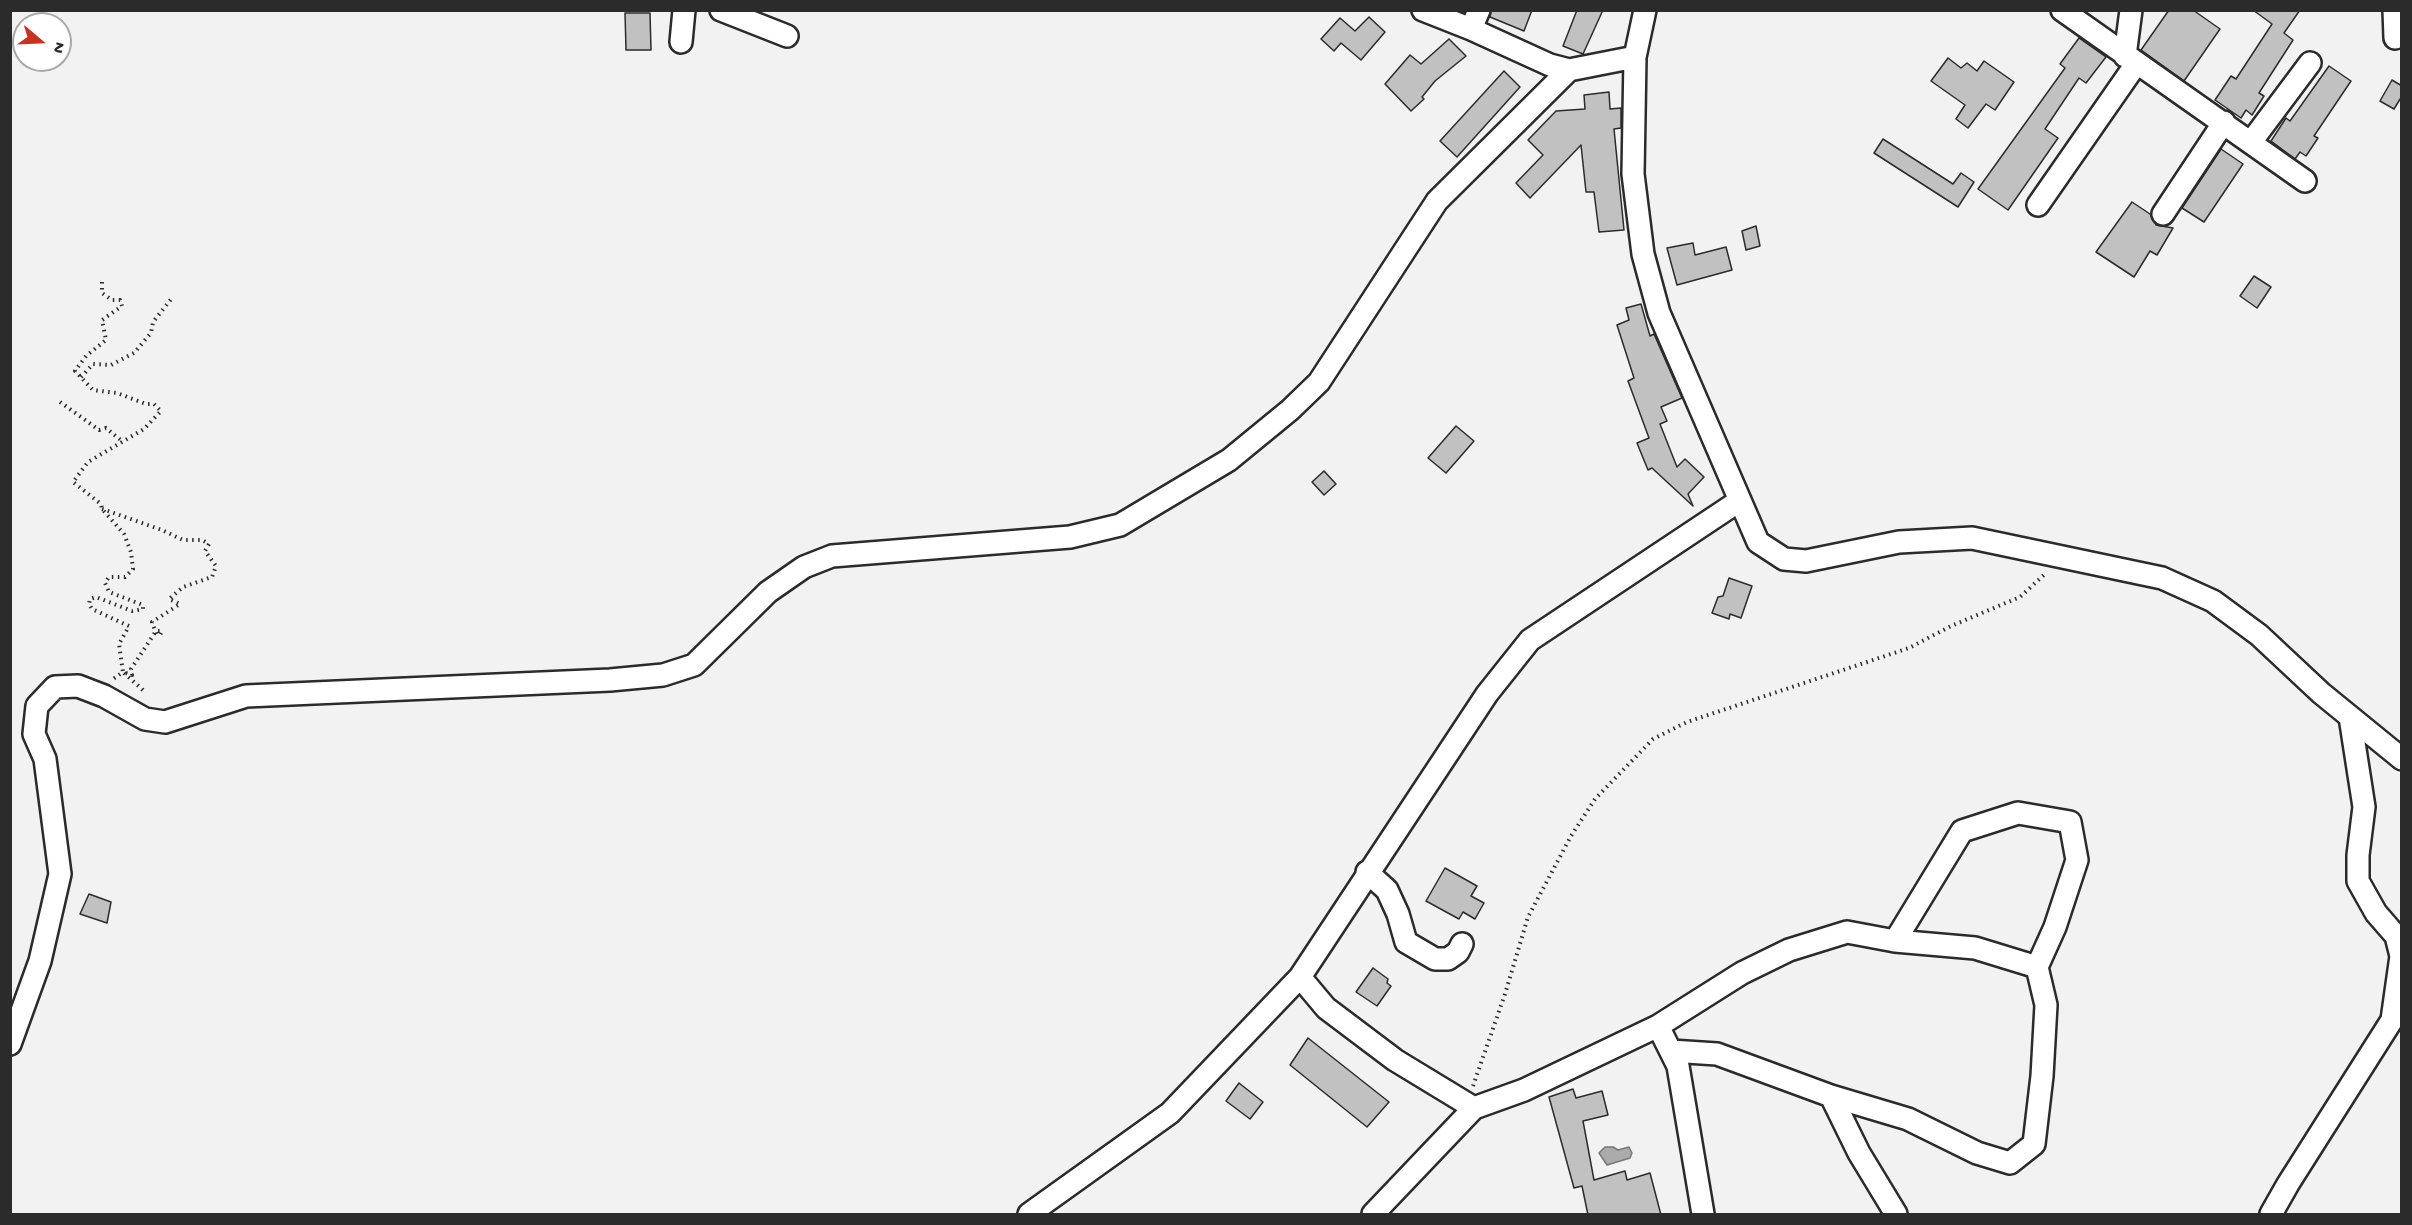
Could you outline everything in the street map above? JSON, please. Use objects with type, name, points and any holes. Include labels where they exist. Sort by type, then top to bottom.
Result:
[{"type":"street","points":[[681,42],[684,10]]},
{"type":"street","points":[[721,10],[787,36]]},
{"type":"street","points":[[1423,10],[1475,20],[1550,65],[1569,70],[1635,57]]},
{"type":"street","points":[[1645,10],[1635,57],[1632,174],[1643,254],[1659,314],[1758,542],[1784,559],[1806,561],[1899,542],[1972,538],[2162,578],[2213,601],[2259,635],[2321,693],[2402,759]]},
{"type":"street","points":[[2062,10],[2131,60],[2224,122],[2305,182]]},
{"type":"street","points":[[2038,205],[2131,60],[2131,10]]},
{"type":"street","points":[[2394,10],[2395,38]]},
{"type":"street","points":[[2251,142],[2310,63]]},
{"type":"street","points":[[10,1044],[40,961],[60,874],[45,759],[34,734],[36,706],[55,687],[78,686],[104,696],[145,719],[165,723],[246,696],[610,680],[663,675],[694,665],[768,592],[804,567],[832,556],[1070,537],[1120,525],[1229,460],[1319,382],[1437,201],[1569,70]]},
{"type":"street","points":[[2163,214],[2224,122]]},
{"type":"street","points":[[1029,1215],[1170,1113],[1299,976],[1487,694],[1530,640],[1739,501]]},
{"type":"street","points":[[2271,1215],[2288,1184],[2392,1020],[2401,956],[2396,936],[2376,913],[2358,881],[2358,855],[2364,807],[2350,717]]},
{"type":"street","points":[[1671,1051],[1717,1054],[1831,1096],[1908,1119],[1977,1153],[2010,1163],[2034,1144],[2042,1076],[2046,1005],[2037,967],[2055,927],[2078,860],[2070,822],[2018,813],[1962,831],[1895,941]]},
{"type":"street","points":[[1367,872],[1388,890],[1406,942],[1436,959],[1448,959],[1458,952],[1462,944]]},
{"type":"street","points":[[1373,1215],[1470,1106],[1524,1090],[1658,1026],[1742,973],[1789,950],[1847,932],[1895,941],[1976,948],[2037,967]]},
{"type":"street","points":[[1299,976],[1326,1008],[1352,1028],[1395,1060],[1470,1106]]},
{"type":"street","points":[[1658,1026],[1678,1066],[1703,1215]]},
{"type":"street","points":[[1831,1096],[1859,1153],[1896,1215]]},
{"type":"path","points":[[102,282],[102,293],[112,300],[120,300],[122,306],[118,312],[102,320],[106,340],[86,356],[75,371],[93,390],[117,393],[146,404],[154,404],[162,411],[144,429],[88,462],[73,482],[101,504],[102,509],[124,534],[131,552],[133,569],[125,577],[109,577],[105,583],[109,592],[143,605],[143,609],[132,611],[96,597],[90,599],[89,604],[93,609],[129,626],[119,644],[123,672],[143,690]]},
{"type":"path","points":[[81,377],[93,364],[111,365],[134,353],[151,333],[153,322],[172,298]]},
{"type":"path","points":[[60,402],[99,430],[106,428],[123,442]]},
{"type":"path","points":[[102,509],[162,530],[183,540],[202,540],[209,544],[205,551],[216,566],[212,577],[183,587],[169,599],[180,604],[153,622],[156,631],[131,669],[132,675],[123,672]]},
{"type":"path","points":[[1470,1106],[1528,917],[1595,799],[1653,739],[1687,722],[1909,648],[1951,626],[2020,597],[2050,570],[2052,554]]},
{"type":"shaded area","points":[[1605,1147],[1618,1150],[1629,1147],[1632,1153],[1630,1158],[1607,1165],[1599,1153]]},
{"type":"building","points":[[1491,10],[1532,10],[1524,31],[1490,17]]},
{"type":"building","points":[[1577,10],[1603,10],[1583,54],[1563,46]]},
{"type":"building","points":[[2169,10],[2193,10],[2220,29],[2184,81],[2141,50]]},
{"type":"building","points":[[2253,10],[2300,10],[2284,33],[2293,40],[2259,93],[2264,96],[2252,115],[2246,110],[2241,118],[2215,100],[2231,76],[2236,79],[2272,24]]},
{"type":"building","points":[[625,13],[650,13],[651,50],[626,50]]},
{"type":"building","points":[[1369,17],[1385,32],[1361,60],[1341,43],[1334,51],[1321,39],[1340,18],[1355,31]]},
{"type":"building","points":[[2079,38],[2106,57],[2086,83],[2079,78],[2045,129],[2058,138],[2008,210],[1978,189],[2065,68],[2060,64]]},
{"type":"building","points":[[1449,39],[1466,56],[1435,81],[1422,97],[1424,99],[1411,111],[1385,84],[1410,55],[1421,64]]},
{"type":"building","points":[[1948,58],[1961,68],[1967,63],[1977,71],[1984,61],[2014,82],[1995,110],[1986,104],[1968,128],[1956,119],[1965,105],[1931,81]]},
{"type":"building","points":[[2329,66],[2351,81],[2314,136],[2318,138],[2306,156],[2300,152],[2295,159],[2271,141],[2286,118],[2290,121]]},
{"type":"building","points":[[1504,71],[1520,87],[1457,157],[1440,141]]},
{"type":"building","points":[[2392,80],[2402,86],[2402,96],[2394,109],[2380,101]]},
{"type":"building","points":[[1609,92],[1610,109],[1621,108],[1621,128],[1614,129],[1624,230],[1599,232],[1594,192],[1586,192],[1581,145],[1530,198],[1516,183],[1543,155],[1528,140],[1556,111],[1585,109],[1584,95]]},
{"type":"building","points":[[1883,139],[1953,184],[1961,173],[1974,182],[1958,207],[1874,153]]},
{"type":"building","points":[[2221,149],[2243,164],[2204,222],[2182,208]]},
{"type":"building","points":[[2132,202],[2150,214],[2156,225],[2173,228],[2157,255],[2150,251],[2134,277],[2096,252]]},
{"type":"building","points":[[1756,226],[1760,246],[1746,250],[1742,231]]},
{"type":"building","points":[[1693,243],[1695,255],[1726,247],[1732,270],[1677,285],[1667,248]]},
{"type":"building","points":[[2254,276],[2271,287],[2257,308],[2240,296]]},
{"type":"building","points":[[1641,304],[1650,336],[1654,334],[1682,398],[1661,407],[1667,421],[1660,424],[1677,467],[1685,459],[1704,477],[1688,494],[1693,506],[1652,468],[1648,470],[1637,443],[1649,438],[1628,381],[1634,378],[1617,325],[1629,320],[1626,308]]},
{"type":"building","points":[[1456,426],[1474,441],[1446,473],[1428,458]]},
{"type":"building","points":[[1324,471],[1336,484],[1324,495],[1312,482]]},
{"type":"building","points":[[1729,578],[1752,586],[1741,618],[1730,614],[1729,619],[1712,613],[1718,597],[1723,596]]},
{"type":"building","points":[[1445,868],[1477,886],[1471,896],[1484,903],[1475,919],[1463,912],[1459,919],[1426,901]]},
{"type":"building","points":[[89,894],[111,902],[107,923],[80,914]]},
{"type":"building","points":[[1373,968],[1388,979],[1387,983],[1391,986],[1377,1006],[1356,992]]},
{"type":"building","points":[[1308,1038],[1389,1102],[1367,1127],[1290,1065]]},
{"type":"building","points":[[1239,1083],[1263,1102],[1250,1119],[1226,1101]]},
{"type":"building","points":[[1573,1089],[1576,1098],[1602,1091],[1608,1115],[1583,1121],[1594,1180],[1625,1171],[1627,1180],[1650,1173],[1661,1215],[1588,1215],[1582,1186],[1574,1188],[1549,1097]]}]
